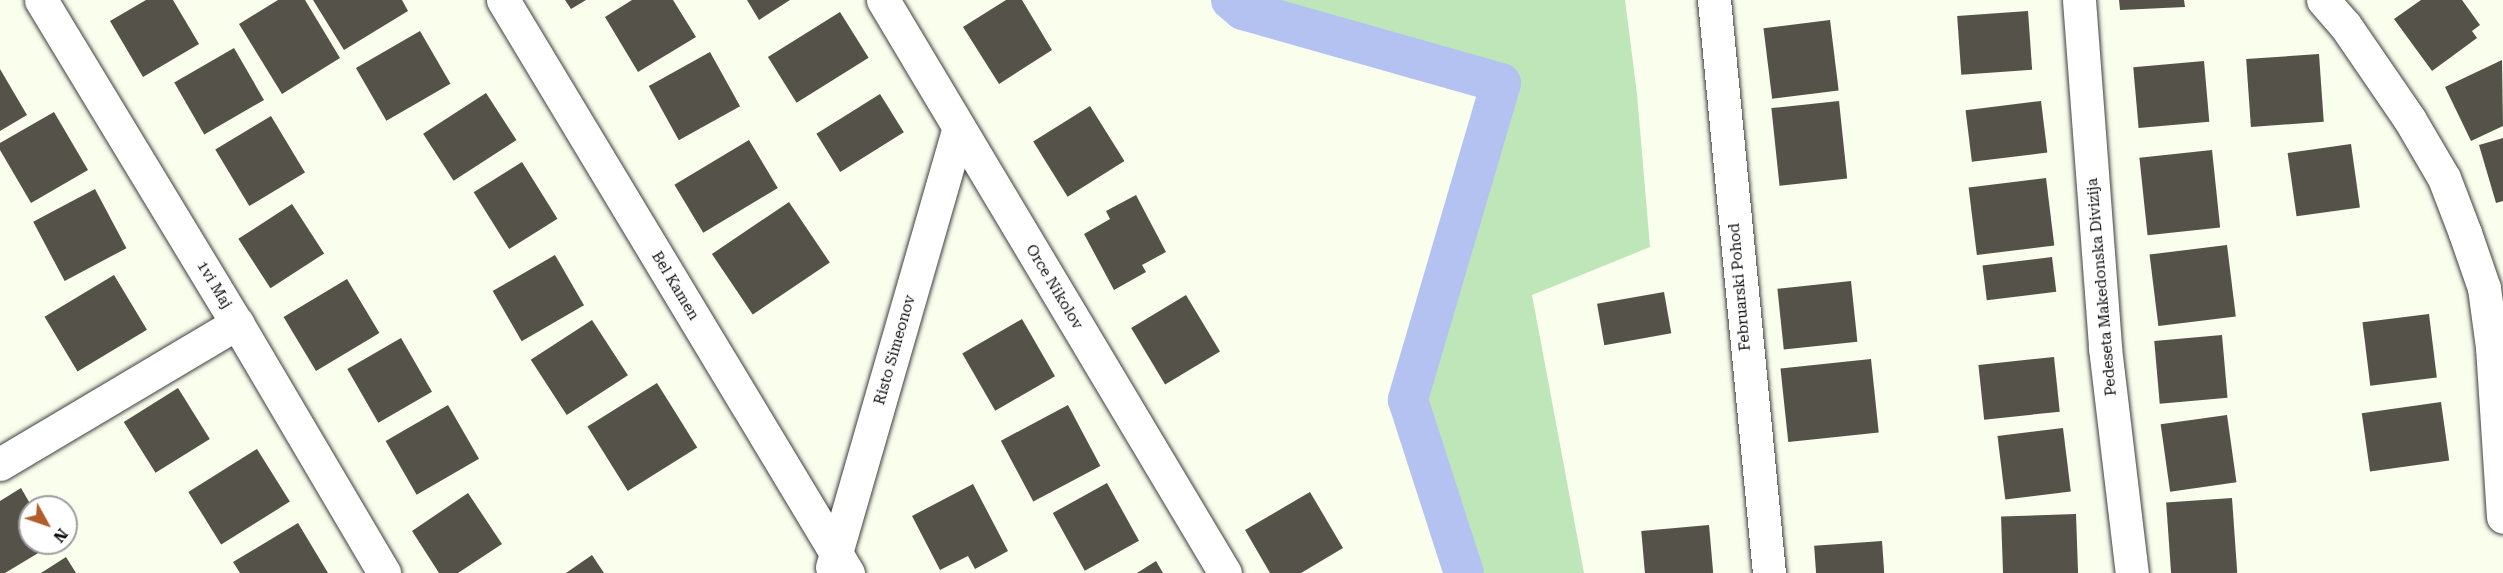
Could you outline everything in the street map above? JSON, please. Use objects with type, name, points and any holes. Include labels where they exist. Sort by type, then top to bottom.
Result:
[{"type":"street","name":"1vi Maj","points":[[41,0],[237,322],[384,573]]},
{"type":"street","name":"Bel Kamen","points":[[503,0],[838,567]]},
{"type":"street","name":"Orce Nikolov","points":[[883,0],[1225,573]]},
{"type":"street","name":"Februarski Pohod","points":[[1714,0],[1769,573]]},
{"type":"street","name":"Pedeseta Makedonska Divizija","points":[[2079,0],[2105,348],[2132,573]]},
{"type":"street","points":[[2323,0],[2345,24],[2409,120],[2444,178],[2465,233],[2484,288],[2492,347],[2503,517]]},
{"type":"street","name":"Risto Simeonov","points":[[838,567],[959,128]]},
{"type":"street","points":[[0,464],[237,322]]},
{"type":"green space","points":[[1231,0],[1625,0],[1637,94],[1650,247],[1532,295],[1584,573],[1458,573],[1403,415],[1501,83],[1243,10]]},
{"type":"building","points":[[146,0],[173,0],[199,44],[143,77],[110,21]]},
{"type":"building","points":[[278,0],[305,0],[340,58],[282,94],[239,24]]},
{"type":"building","points":[[313,0],[402,0],[408,11],[344,50]]},
{"type":"building","points":[[565,0],[586,0],[571,9]]},
{"type":"building","points":[[632,0],[673,0],[696,37],[638,72],[605,17]]},
{"type":"building","points":[[747,0],[790,0],[759,20]]},
{"type":"building","points":[[1006,0],[1022,0],[1052,50],[999,84],[963,27]]},
{"type":"building","points":[[2119,0],[2184,0],[2185,7],[2120,10]]},
{"type":"building","points":[[2421,0],[2462,0],[2480,25],[2472,31],[2477,38],[2432,71],[2394,19]]},
{"type":"building","points":[[2028,11],[2032,70],[1961,75],[1957,16]]},
{"type":"building","points":[[840,12],[869,58],[797,103],[768,57]]},
{"type":"building","points":[[1830,20],[1839,90],[1772,99],[1763,28]]},
{"type":"building","points":[[420,31],[450,84],[386,121],[356,68]]},
{"type":"building","points":[[234,48],[264,100],[204,134],[174,83]]},
{"type":"building","points":[[710,52],[740,106],[679,140],[649,86]]},
{"type":"building","points":[[2319,54],[2324,122],[2251,127],[2246,59]]},
{"type":"building","points":[[2502,60],[2503,126],[2471,141],[2445,87]]},
{"type":"building","points":[[2204,61],[2209,122],[2139,128],[2133,67]]},
{"type":"building","points":[[0,69],[27,115],[0,131]]},
{"type":"building","points":[[486,93],[516,140],[454,181],[423,134]]},
{"type":"building","points":[[880,94],[904,132],[840,172],[816,134]]},
{"type":"building","points":[[1839,101],[1847,179],[1780,186],[1771,108]]},
{"type":"building","points":[[2041,101],[2047,153],[1972,162],[1966,110]]},
{"type":"building","points":[[1090,106],[1124,161],[1068,197],[1033,142]]},
{"type":"building","points":[[54,112],[88,170],[31,203],[0,150],[0,143]]},
{"type":"building","points":[[271,116],[305,173],[249,206],[215,149]]},
{"type":"building","points":[[2503,138],[2503,201],[2496,203],[2479,145]]},
{"type":"building","points":[[749,140],[778,188],[703,233],[674,185]]},
{"type":"building","points":[[2351,144],[2360,207],[2297,216],[2288,153]]},
{"type":"building","points":[[2212,150],[2220,228],[2148,235],[2139,158]]},
{"type":"building","points":[[522,162],[558,219],[509,249],[474,192]]},
{"type":"building","points":[[2046,178],[2054,245],[1977,255],[1969,188]]},
{"type":"building","points":[[95,189],[126,248],[65,281],[33,222]]},
{"type":"building","points":[[1136,195],[1166,252],[1142,265],[1146,272],[1114,290],[1084,234],[1110,219],[1106,211]]},
{"type":"building","points":[[789,202],[830,263],[753,315],[712,254]]},
{"type":"building","points":[[292,204],[324,253],[270,288],[238,239]]},
{"type":"building","points":[[2227,245],[2236,316],[2158,326],[2150,255]]},
{"type":"building","points":[[555,255],[584,305],[522,341],[493,291]]},
{"type":"building","points":[[2052,257],[2056,292],[1987,300],[1983,266]]},
{"type":"building","points":[[114,275],[147,330],[78,372],[45,317]]},
{"type":"building","points":[[347,279],[379,333],[316,371],[284,317]]},
{"type":"building","points":[[1851,281],[1857,342],[1784,349],[1777,289]]},
{"type":"building","points":[[1664,292],[1671,333],[1604,345],[1597,304]]},
{"type":"building","points":[[1186,295],[1220,352],[1165,385],[1131,328]]},
{"type":"building","points":[[2429,314],[2437,378],[2370,386],[2362,322]]},
{"type":"building","points":[[1022,319],[1055,376],[995,411],[962,354]]},
{"type":"building","points":[[592,320],[628,375],[567,415],[531,360]]},
{"type":"building","points":[[2222,335],[2227,398],[2160,404],[2154,341]]},
{"type":"building","points":[[401,338],[432,392],[378,423],[347,369]]},
{"type":"building","points":[[2054,357],[2060,412],[1984,420],[1978,365]]},
{"type":"building","points":[[1871,359],[1879,433],[1788,442],[1780,369]]},
{"type":"building","points":[[657,383],[697,447],[628,491],[587,426]]},
{"type":"building","points":[[178,388],[210,439],[156,473],[124,422]]},
{"type":"building","points":[[2441,402],[2449,460],[2370,472],[2362,413]]},
{"type":"building","points":[[448,405],[479,459],[417,495],[386,441]]},
{"type":"building","points":[[1068,405],[1100,466],[1033,502],[1001,441]]},
{"type":"building","points":[[2227,415],[2236,482],[2170,492],[2161,424]]},
{"type":"building","points":[[2063,428],[2071,492],[2005,500],[1997,436]]},
{"type":"building","points":[[257,449],[290,502],[221,545],[188,492]]},
{"type":"building","points":[[1107,483],[1139,541],[1085,571],[1053,513]]},
{"type":"building","points":[[973,484],[1008,551],[975,569],[968,556],[940,570],[912,516]]},
{"type":"building","points":[[21,488],[25,495],[18,495],[18,555],[35,555],[5,573],[0,573],[0,501]]},
{"type":"building","points":[[1310,492],[1343,548],[1301,573],[1270,573],[1245,530]]},
{"type":"building","points":[[468,493],[502,544],[458,573],[439,573],[412,531]]},
{"type":"building","points":[[2232,498],[2237,573],[2171,573],[2166,503]]},
{"type":"building","points":[[2076,514],[2078,573],[2003,573],[2001,517]]},
{"type":"building","points":[[298,523],[328,573],[240,573],[233,562]]},
{"type":"building","points":[[1709,525],[1713,573],[1645,573],[1641,531]]},
{"type":"building","points":[[1882,541],[1884,573],[1816,573],[1814,546]]},
{"type":"building","points":[[592,555],[604,573],[566,573]]},
{"type":"building","points":[[66,557],[76,573],[41,573]]},
{"type":"building","points":[[1156,561],[1163,573],[1137,573]]},
{"type":"waterway","points":[[1231,0],[1243,10],[1501,83],[1408,400],[1464,573]]}]
